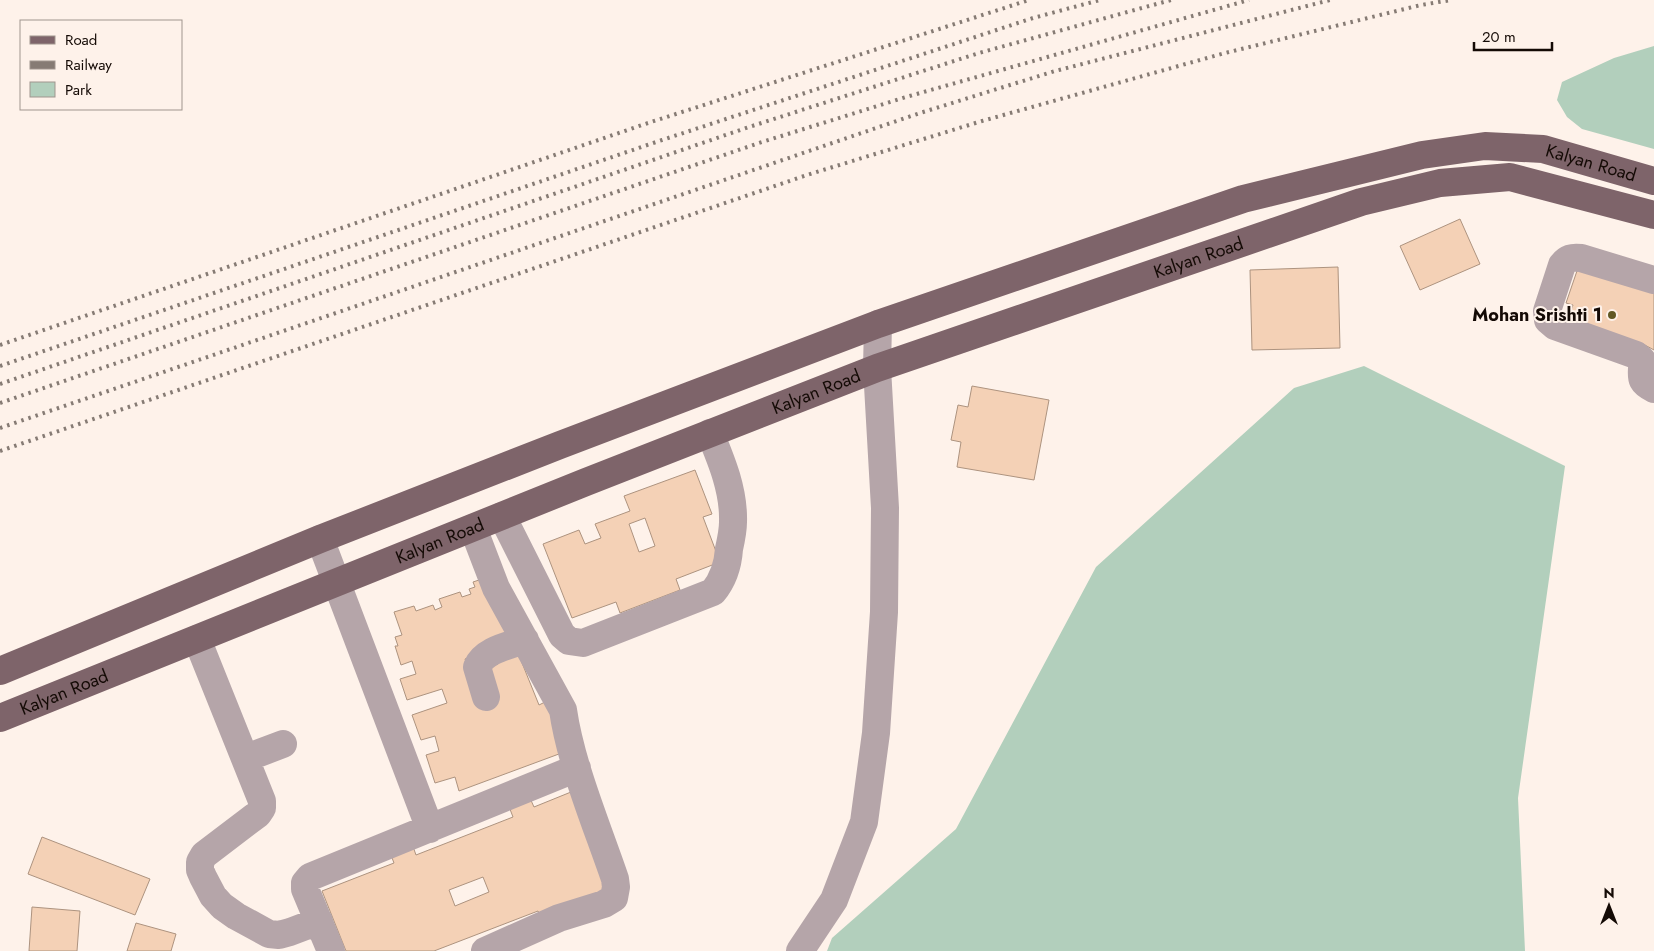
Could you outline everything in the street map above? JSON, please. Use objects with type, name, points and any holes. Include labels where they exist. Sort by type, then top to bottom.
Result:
[{"type":"main road","name":"Kalyan Road","points":[[0,671],[320,539],[878,324],[1243,199],[1422,155],[1485,146],[1543,149],[1654,181]]},
{"type":"main road","points":[[1465,148],[1468,180]]},
{"type":"main road","name":"Kalyan Road","points":[[0,718],[198,640],[502,516],[877,368],[1361,202],[1440,183],[1510,177],[1654,215]]},
{"type":"street","points":[[1654,280],[1574,257],[1565,260],[1562,265],[1547,311],[1548,320],[1555,326],[1636,355],[1642,360],[1641,378],[1645,384],[1654,389]]},
{"type":"street","points":[[800,951],[834,900],[864,822],[876,733],[884,612],[885,508],[877,368],[878,324]]},
{"type":"street","points":[[502,516],[562,635],[569,641],[583,643],[618,630],[713,592],[719,586],[728,557],[733,522],[732,502],[727,476],[710,434]]},
{"type":"street","points":[[473,528],[496,588],[563,710],[577,768],[615,879],[616,887],[614,898],[604,904],[559,918],[485,951]]},
{"type":"street","points":[[320,539],[430,829]]},
{"type":"street","points":[[198,640],[259,791],[262,808],[258,814],[204,855],[200,862],[200,870],[203,877],[213,896],[222,906],[269,934],[279,935],[290,932],[319,920]]},
{"type":"street","points":[[486,697],[477,667],[480,661],[486,655],[525,640]]},
{"type":"street","points":[[246,758],[283,744]]},
{"type":"street","points":[[331,951],[305,890],[305,883],[310,876],[577,768]]},
{"type":"green space","points":[[1654,46],[1654,149],[1582,129],[1567,117],[1557,100],[1562,82],[1614,58]]},
{"type":"green space","points":[[1364,366],[1565,466],[1518,798],[1525,951],[827,951],[832,938],[956,829],[1096,567],[1294,388]]},
{"type":"building","points":[[1460,219],[1480,264],[1420,290],[1400,246]]},
{"type":"building","name":"Mohan Srishti 1","points":[[1579,265],[1654,290],[1654,350],[1643,344],[1566,324],[1573,305],[1566,303]]},
{"type":"building","points":[[1338,267],[1340,348],[1252,350],[1250,270]]},
{"type":"building","points":[[972,386],[1049,400],[1034,480],[957,467],[961,442],[951,440],[958,405],[968,407]]},
{"type":"building","points":[[695,470],[712,514],[703,517],[720,562],[676,579],[680,590],[620,613],[616,602],[572,618],[543,544],[579,530],[585,544],[601,538],[595,524],[630,511],[624,496]],"holes":[[[645,518],[655,546],[639,552],[629,524]]]},
{"type":"building","points":[[488,577],[513,639],[465,659],[480,705],[485,669],[498,664],[495,655],[516,648],[539,705],[547,701],[567,751],[459,791],[455,777],[435,783],[426,755],[439,751],[435,736],[421,740],[412,715],[447,703],[442,689],[407,700],[400,679],[416,674],[412,661],[401,665],[395,646],[398,646],[395,637],[402,635],[394,612],[414,606],[416,611],[433,605],[435,610],[442,607],[439,599],[460,592],[462,597],[471,594],[469,589],[475,587],[473,582]]},
{"type":"building","points":[[571,792],[610,891],[541,918],[538,911],[434,951],[346,951],[322,891],[394,863],[389,850],[411,841],[416,855],[513,817],[508,804],[529,796],[534,807]],"holes":[[[483,877],[489,892],[455,906],[449,890]]]},
{"type":"building","points":[[42,837],[150,879],[135,915],[28,874]]},
{"type":"building","points":[[32,907],[80,911],[77,951],[29,951]]},
{"type":"building","points":[[136,923],[176,934],[171,951],[127,951]]},
{"type":"railway","points":[[0,345],[648,123],[1029,0]]},
{"type":"railway","points":[[0,366],[662,140],[1033,18],[1100,0]]},
{"type":"railway","points":[[0,384],[749,127],[979,53],[1171,0]]},
{"type":"railway","points":[[0,403],[759,143],[906,97],[1249,0]]},
{"type":"railway","points":[[0,428],[920,113],[1055,71],[1330,0]]},
{"type":"railway","points":[[0,451],[807,175],[982,121],[1225,53],[1421,5],[1451,0]]},
{"type":"place","name":"Mohan Srishti 1","points":[[1612,315]]}]
